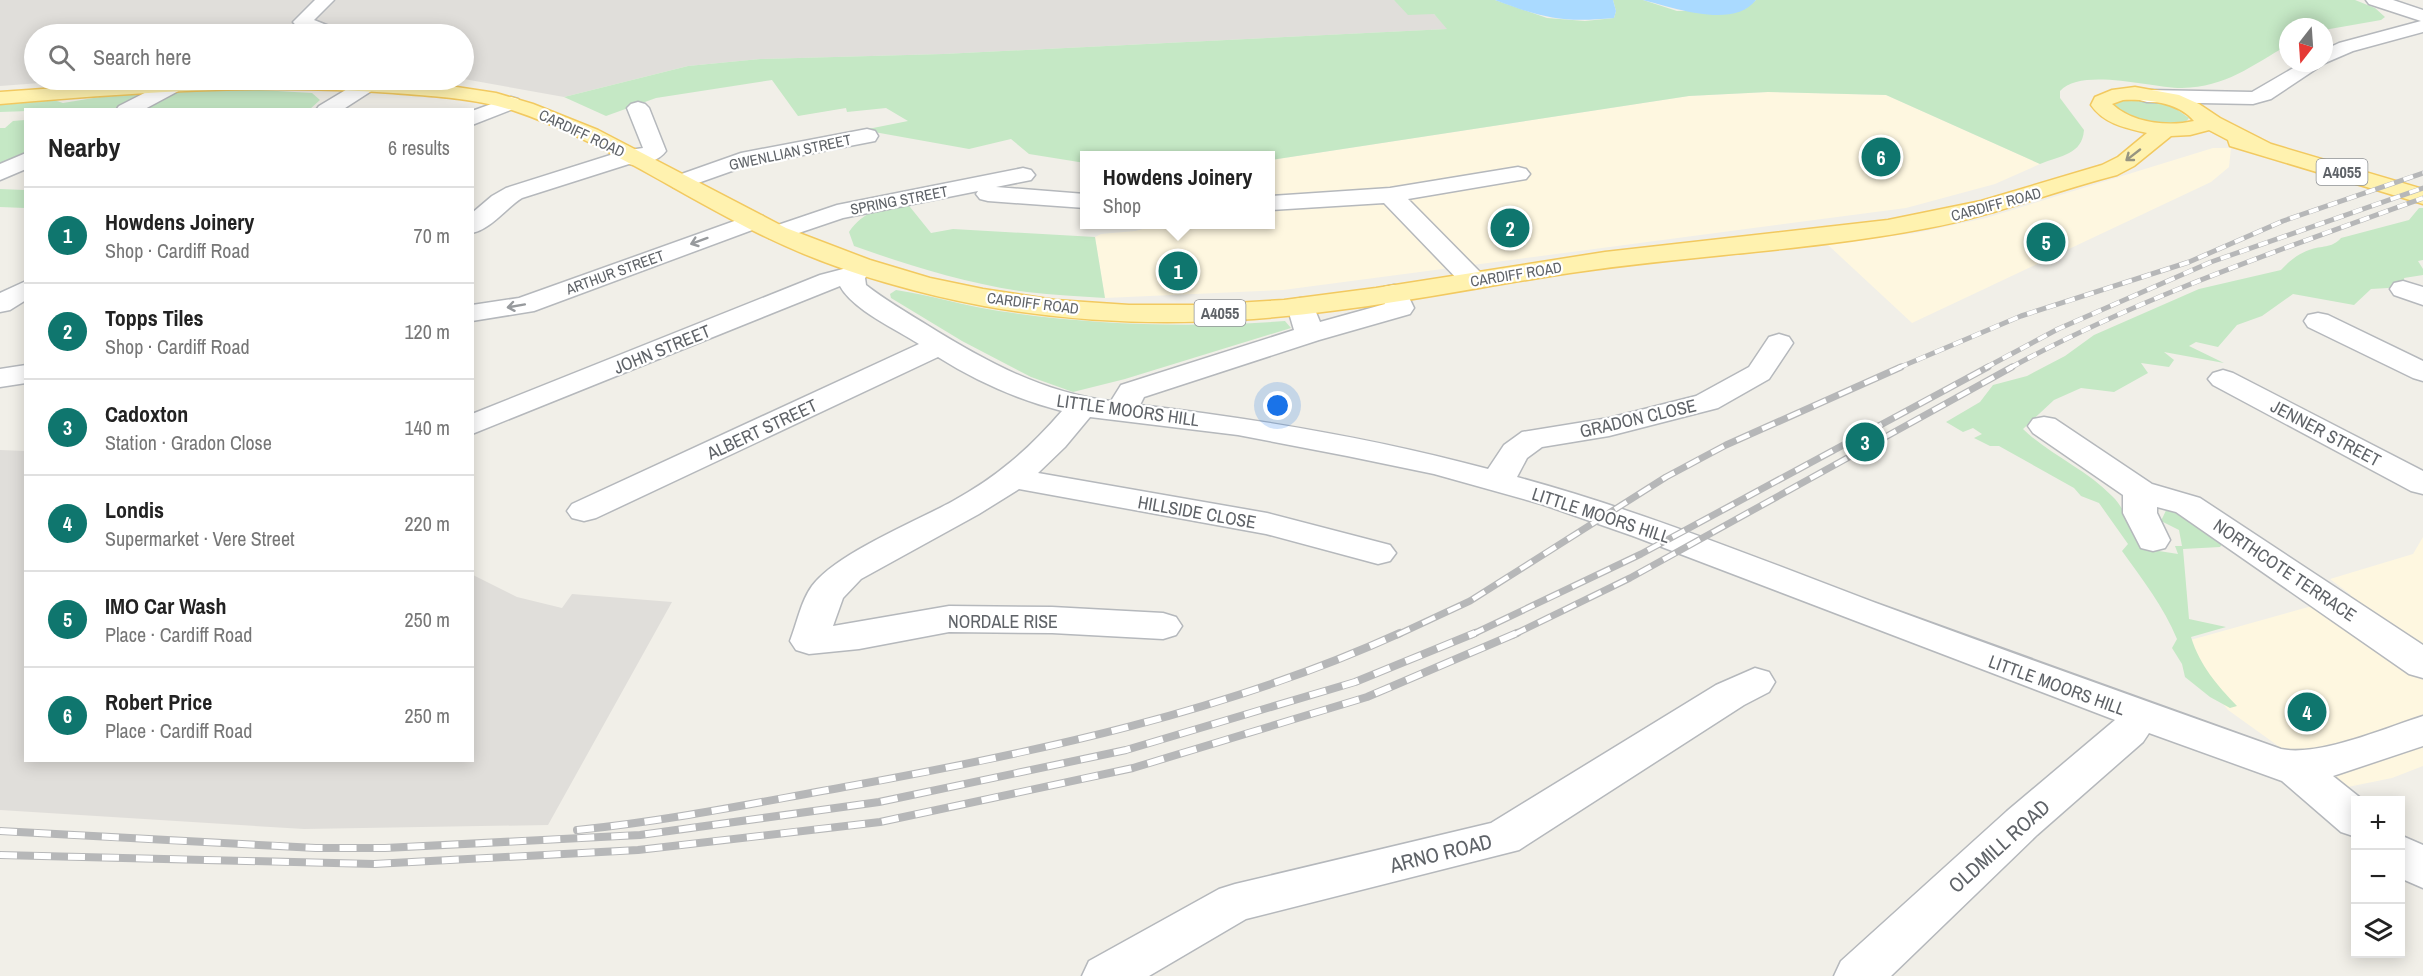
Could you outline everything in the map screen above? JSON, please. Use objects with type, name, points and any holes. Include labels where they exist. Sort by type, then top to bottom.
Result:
[{"type":"main road","name":"CARDIFF ROAD","points":[[0,98],[101,90]]},
{"type":"main road","name":"CARDIFF ROAD","points":[[418,90],[511,103],[535,111],[857,271],[947,290],[1054,307],[1191,314],[1301,306],[1609,259],[1763,243],[1929,220],[2026,197],[2096,172],[2114,169],[2173,130],[2201,126],[2205,123],[2202,115]]},
{"type":"main road","points":[[2173,130],[2138,125],[2110,114],[2101,105],[2102,101],[2108,97],[2131,94],[2147,96],[2179,103],[2202,115]]},
{"type":"main road","points":[[2096,172],[2098,164],[2105,158],[2112,142],[2110,114]]},
{"type":"main road","name":"A4055","points":[[2202,115],[2261,146]]},
{"type":"main road","name":"A4055","points":[[2173,130],[2261,146],[2423,197]]},
{"type":"street","points":[[307,24],[302,22],[325,0]]},
{"type":"street","points":[[2375,0],[2423,16]]},
{"type":"street","points":[[2390,0],[2423,16]]},
{"type":"street","points":[[2333,54],[2423,16]]},
{"type":"street","points":[[2147,96],[2253,98],[2264,95],[2301,72]]},
{"type":"street","points":[[130,108],[165,90]]},
{"type":"street","points":[[325,90],[334,97],[329,108]]},
{"type":"street","points":[[329,108],[359,90]]},
{"type":"street","points":[[2202,115],[2254,102],[2253,98]]},
{"type":"street","points":[[474,118],[511,103]]},
{"type":"street","points":[[474,224],[500,201],[514,193],[655,151],[638,108]]},
{"type":"street","name":"GWENLLIAN STREET","points":[[681,182],[741,159],[867,136]]},
{"type":"street","points":[[0,173],[24,161]]},
{"type":"street","points":[[1275,203],[1390,195],[1518,174]]},
{"type":"street","name":"SPRING STREET","points":[[778,233],[837,212],[1023,175]]},
{"type":"street","points":[[942,191],[1080,201]]},
{"type":"street","points":[[1390,195],[1473,280]]},
{"type":"street","name":"ARTHUR STREET","points":[[474,313],[524,305],[754,221]]},
{"type":"street","name":"LITTLE MOORS HILL","points":[[857,271],[850,283],[860,294],[938,346],[1007,382],[1050,399],[1082,406],[1238,426],[1347,446],[1553,497],[1645,528],[2139,715],[2277,765],[2295,768],[2351,817]]},
{"type":"street","name":"JOHN STREET","points":[[474,424],[857,271]]},
{"type":"street","points":[[0,304],[24,290]]},
{"type":"street","points":[[1121,411],[1132,391],[1309,334],[1400,308],[1394,293]]},
{"type":"street","points":[[1301,306],[1309,334]]},
{"type":"street","points":[[2319,324],[2423,372]]},
{"type":"street","name":"GRADON CLOSE","points":[[1498,482],[1510,456],[1528,441],[1609,427],[1707,402],[1759,373],[1779,343]]},
{"type":"street","name":"ALBERT STREET","points":[[584,511],[938,346]]},
{"type":"street","points":[[0,378],[24,374]]},
{"type":"street","name":"JENNER STREET","points":[[2227,379],[2423,484]]},
{"type":"street","points":[[1014,478],[1053,440],[1082,406]]},
{"type":"street","name":"NORTHCOTE TERRACE","points":[[2044,426],[2140,491],[2188,505],[2423,664]]},
{"type":"street","name":"HILLSIDE CLOSE","points":[[1014,478],[1267,524],[1378,553]]},
{"type":"street","name":"NORDALE RISE","points":[[1014,478],[967,507],[848,571],[826,593],[809,641],[859,636],[949,619],[1052,620],[1163,627]]},
{"type":"street","points":[[2140,491],[2140,513],[2153,540]]},
{"type":"street","name":"ARNO ROAD","points":[[1106,976],[1234,903],[1503,838],[1730,695],[1755,682]]},
{"type":"street","name":"OLDMILL ROAD","points":[[1858,976],[2022,823],[2129,731],[2139,715]]},
{"type":"street","points":[[2295,768],[2314,766],[2423,731]]},
{"type":"street","points":[[2405,857],[2423,870]]},
{"type":"shaded area","points":[[0,0],[1394,0],[1434,14],[1448,29],[943,54],[760,59],[688,66],[564,97],[474,81],[474,24],[24,24],[24,84],[0,86]]},
{"type":"shaded area","points":[[1768,92],[1886,95],[2040,164],[1995,184],[1906,208],[1283,290],[1105,298],[1095,237],[1101,234],[1143,229],[1275,229],[1275,159],[1689,96]]},
{"type":"shaded area","points":[[2213,148],[2231,148],[2229,167],[2211,182],[1912,323],[1827,244],[1916,233],[1986,218]]},
{"type":"shaded area","points":[[0,450],[24,451],[24,762],[474,762],[474,576],[517,597],[562,608],[572,594],[672,602],[548,825],[304,829],[0,810]]},
{"type":"shaded area","points":[[2423,537],[2423,766],[2392,778],[2338,789],[2228,710],[2184,655],[2187,641],[2351,595],[2330,579],[2413,554]]},
{"type":"green space","points":[[1394,0],[1495,0],[1547,18],[1585,21],[1614,18],[1616,11],[1613,0],[1643,0],[1677,11],[1745,9],[1756,0],[2355,0],[2375,8],[2385,17],[2381,20],[2333,28],[2333,18],[2279,18],[2279,50],[2238,74],[2198,87],[2169,87],[2118,80],[2084,80],[2070,84],[2060,91],[2060,98],[2084,130],[2082,138],[2079,145],[2069,153],[2040,164],[1886,95],[1768,92],[1689,96],[1275,159],[1275,151],[1080,151],[1080,162],[1029,154],[1011,139],[969,149],[863,130],[908,121],[886,108],[847,112],[846,108],[798,116],[772,80],[656,98],[606,116],[564,97],[688,66],[760,59],[943,54],[1447,29],[1434,14],[1408,15]]},
{"type":"green space","points":[[260,90],[312,93],[320,100],[311,108],[140,108],[174,91]]},
{"type":"green space","points":[[130,92],[143,96],[115,108],[24,108],[24,111],[0,112],[0,105],[54,100],[63,103]]},
{"type":"green space","points":[[2127,99],[2172,106],[2189,118],[2174,126],[2164,125],[2141,120],[2114,108],[2114,104]]},
{"type":"green space","points":[[24,120],[24,158],[0,171],[0,128],[5,128],[13,121]]},
{"type":"green space","points":[[0,189],[24,190],[24,208],[0,207]]},
{"type":"green space","points":[[906,202],[931,233],[953,229],[1095,237],[1105,298],[1027,292],[983,284],[918,267],[854,246],[849,232],[860,219],[874,211]]},
{"type":"green space","points":[[2419,208],[2423,208],[2423,260],[2418,261],[2423,269],[2423,275],[2404,278],[2405,287],[2371,289],[2354,305],[2293,294],[2262,316],[2237,325],[2218,347],[2196,342],[2189,346],[2224,363],[2164,352],[2174,360],[2169,367],[2141,363],[2148,373],[2114,392],[2081,388],[2054,400],[2023,429],[2102,486],[2116,501],[2138,533],[2159,551],[2178,554],[2175,546],[2182,546],[2179,530],[2161,521],[2169,504],[2223,543],[2220,547],[2183,549],[2189,619],[2226,627],[2191,637],[2199,657],[2210,674],[2237,706],[2230,708],[2210,697],[2185,677],[2182,664],[2172,648],[2177,639],[2172,627],[2122,551],[2128,544],[2099,503],[2081,496],[2074,488],[1999,446],[1990,446],[1974,438],[1982,434],[1973,428],[1963,432],[1946,422],[1980,402],[1993,385],[2027,376],[2065,356],[2094,335],[2199,289],[2281,270],[2294,258],[2309,250],[2330,245],[2341,238],[2409,220]]},
{"type":"green space","points":[[896,290],[986,309],[1034,316],[1177,325],[1285,321],[1291,328],[1125,379],[1073,392],[1031,377],[962,341],[891,298],[890,294]]},
{"type":"water","points":[[1495,0],[1613,0],[1616,11],[1614,18],[1580,20],[1553,18]]},
{"type":"water","points":[[1643,0],[1756,0],[1746,9],[1733,14],[1718,15],[1685,11]]},
{"type":"railway","points":[[1898,368],[2021,316],[2189,262],[2283,221],[2423,173]]},
{"type":"railway","points":[[1985,368],[2058,329],[2211,262],[2423,188]]},
{"type":"railway","points":[[2010,368],[2110,318],[2161,296],[2265,255],[2423,198]]},
{"type":"railway","points":[[1397,635],[1470,601],[1666,477],[1726,445],[1901,367]]},
{"type":"railway","points":[[1471,635],[1641,554],[1988,367]]},
{"type":"railway","points":[[1513,635],[1630,578],[2012,367]]},
{"type":"railway","points":[[577,830],[646,822],[748,805],[920,773],[1060,743],[1199,707],[1334,661],[1400,633]]},
{"type":"railway","points":[[0,831],[316,848],[385,848],[640,835],[879,802],[1126,750],[1355,682],[1475,633]]},
{"type":"railway","points":[[0,855],[374,864],[638,850],[880,822],[1133,768],[1367,697],[1517,633]]},
{"type":"place","name":"Robert Price","points":[[1881,157]]},
{"type":"place","name":"Topps Tiles","points":[[1510,228]]},
{"type":"place","name":"IMO Car Wash","points":[[2046,242]]},
{"type":"place","name":"Howdens Joinery","points":[[1178,271]]},
{"type":"place","name":"Cadoxton","points":[[1865,442]]},
{"type":"place","name":"Londis","points":[[2307,712]]}]
